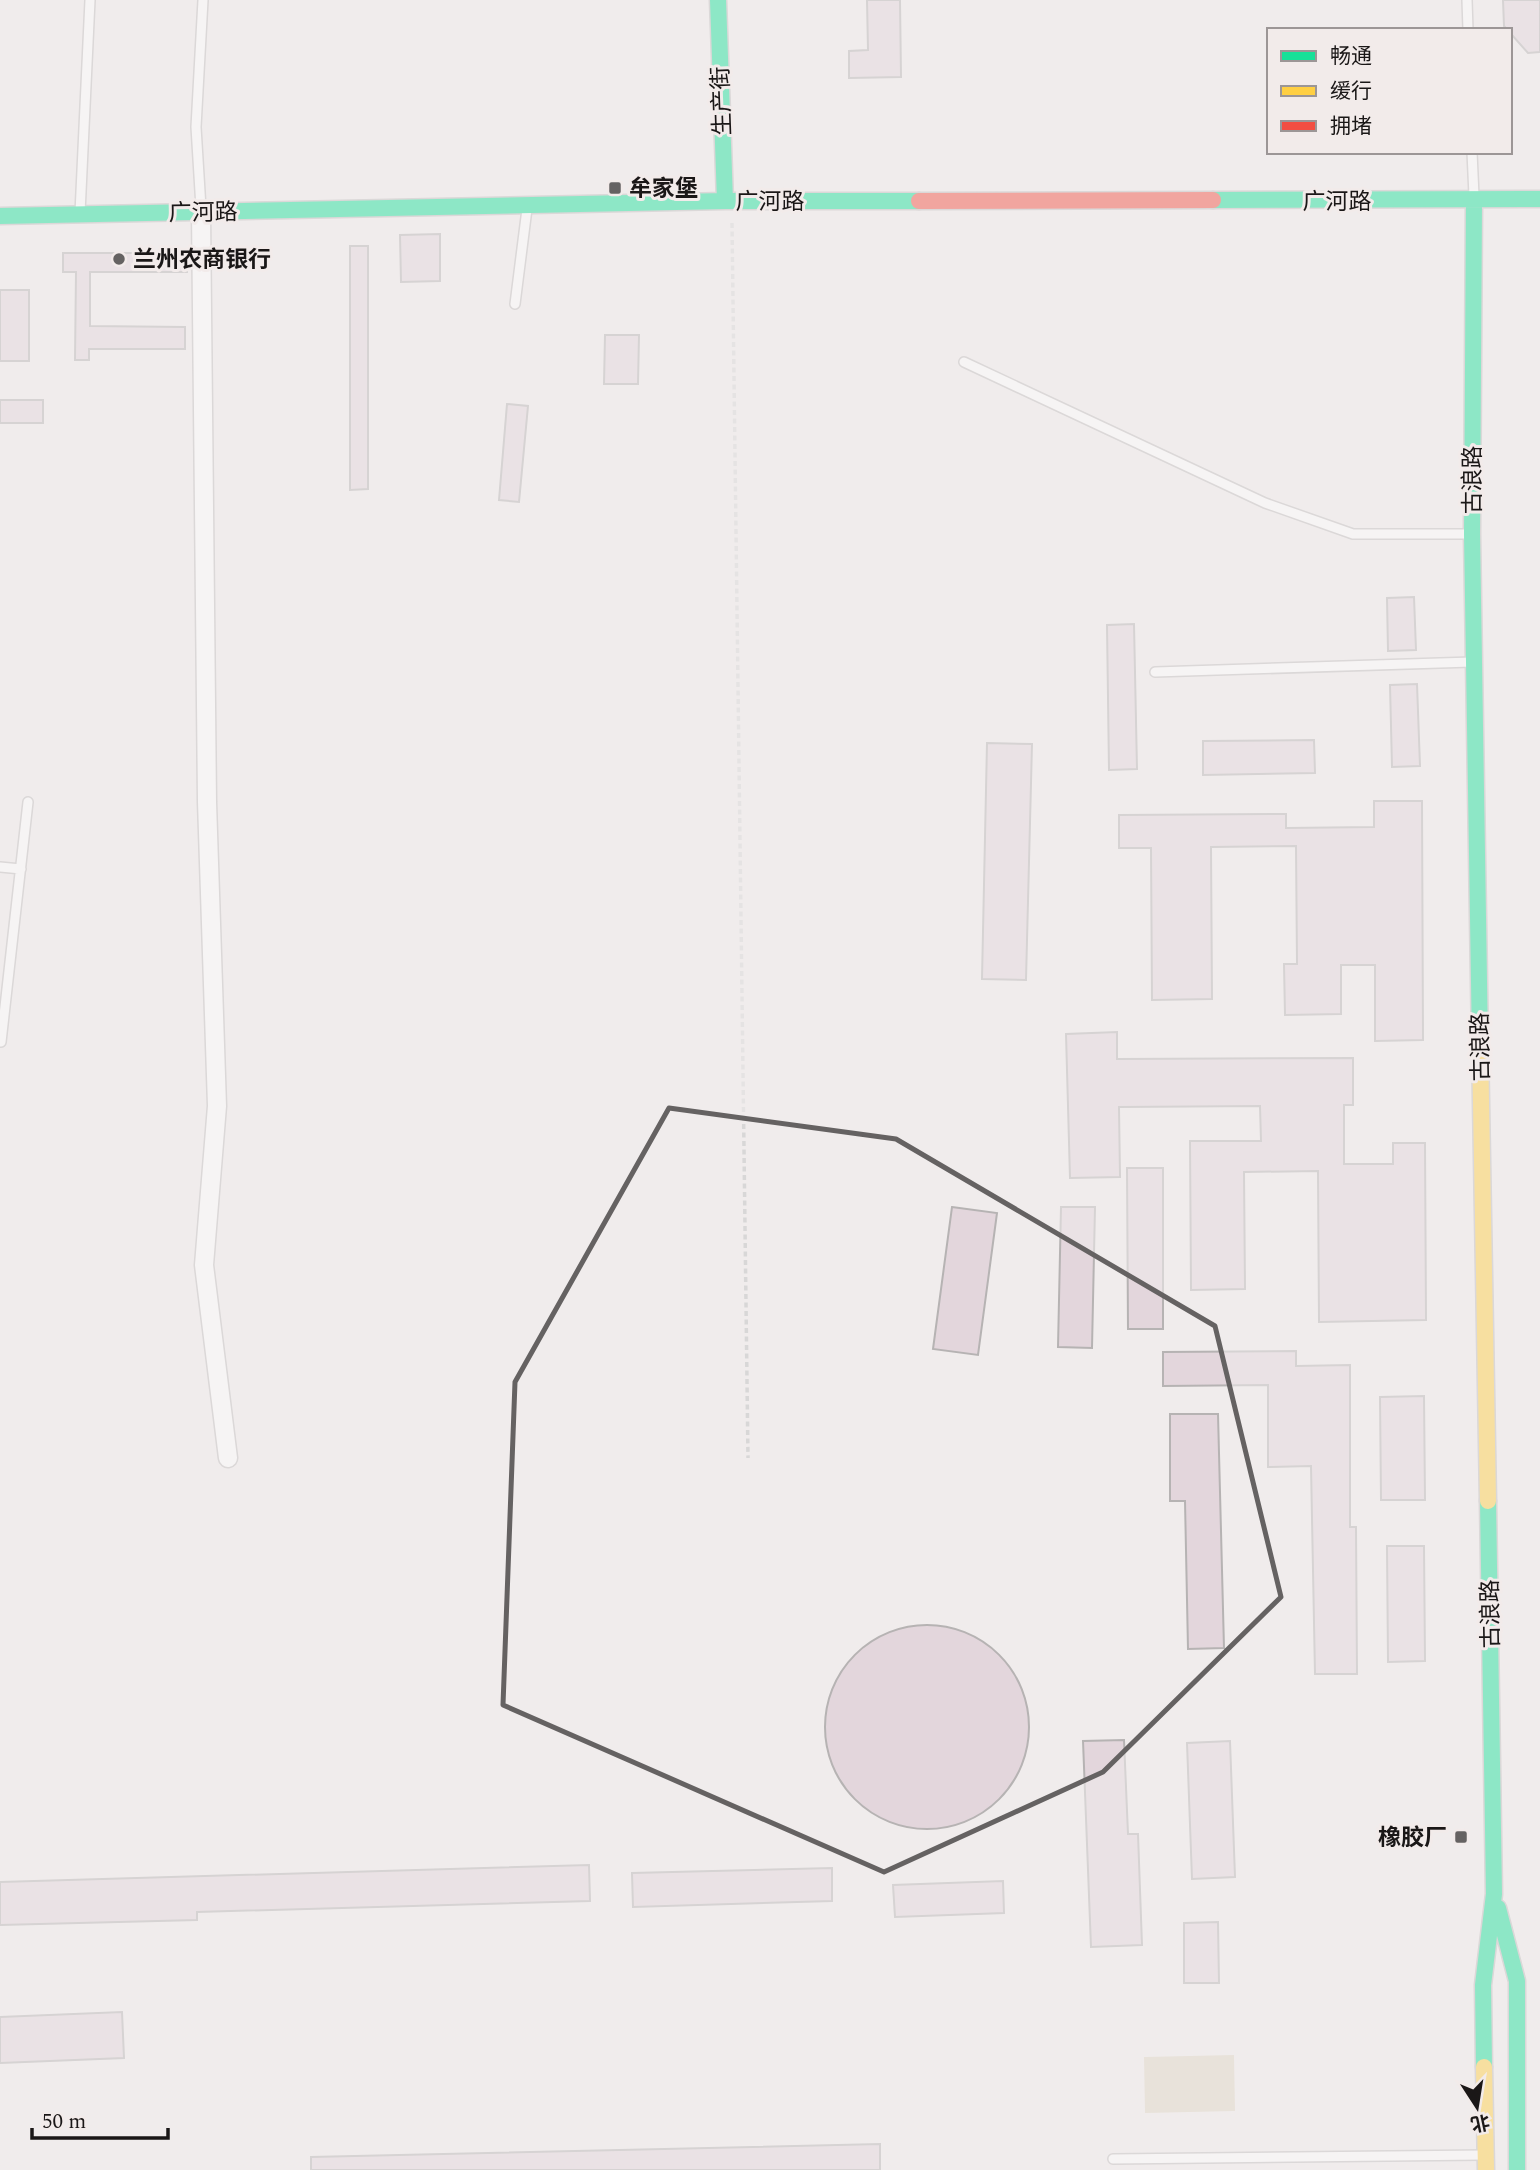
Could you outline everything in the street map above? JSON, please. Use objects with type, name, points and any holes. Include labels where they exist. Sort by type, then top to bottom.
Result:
[{"type":"main road","name":"生产街","points":[[718,0],[725,201]]},
{"type":"main road","name":"广河路","points":[[0,216],[725,201],[1540,199]]},
{"type":"main road","name":"古浪路","points":[[1474,201],[1472,534],[1494,1894],[1483,1985],[1486,2162]]},
{"type":"main road","name":"古浪路","points":[[1494,1894],[1517,1981],[1517,2170]]},
{"type":"street","points":[[201,212],[207,802],[216,1106],[204,1265],[228,1458]]},
{"type":"lane","points":[[80,214],[90,0]]},
{"type":"lane","points":[[201,212],[196,127],[203,0]]},
{"type":"lane","points":[[1467,0],[1468,28]]},
{"type":"lane","points":[[1472,154],[1474,201]]},
{"type":"lane","points":[[515,304],[527,207]]},
{"type":"lane","points":[[964,362],[1265,503],[1353,534],[1472,534]]},
{"type":"lane","points":[[1155,672],[1474,662]]},
{"type":"lane","points":[[1,1042],[29,802]]},
{"type":"lane","points":[[0,867],[21,869]]},
{"type":"lane","points":[[0,956],[11,957]]},
{"type":"lane","points":[[1113,2160],[1486,2162]]},
{"type":"path","points":[[725,201],[733,227],[748,1458]]},
{"type":"highlighted area","points":[[669,1108],[896,1139],[1215,1326],[1281,1597],[1103,1772],[884,1872],[503,1705],[515,1382]]},
{"type":"shaded area","points":[[1234,2055],[1235,2111],[1145,2113],[1144,2057]]},
{"type":"building","points":[[867,0],[900,0],[901,77],[849,78],[849,51],[868,50]]},
{"type":"building","points":[[1503,0],[1540,0],[1540,52],[1528,53],[1512,35],[1512,28],[1504,26]]},
{"type":"building","points":[[440,234],[440,281],[401,282],[400,235]]},
{"type":"building","points":[[350,246],[368,246],[368,489],[350,490]]},
{"type":"building","points":[[63,253],[188,253],[187,272],[90,272],[90,326],[185,327],[185,349],[89,349],[89,360],[75,360],[76,272],[63,272]]},
{"type":"building","points":[[0,290],[29,290],[29,361],[0,361]]},
{"type":"building","points":[[605,335],[639,335],[638,384],[604,384]]},
{"type":"building","points":[[0,400],[43,400],[43,423],[0,423]]},
{"type":"building","points":[[507,404],[528,406],[519,502],[499,500]]},
{"type":"building","points":[[1414,597],[1416,650],[1388,651],[1387,598]]},
{"type":"building","points":[[1134,624],[1137,769],[1109,770],[1107,625]]},
{"type":"building","points":[[1417,684],[1420,766],[1392,767],[1390,685]]},
{"type":"building","points":[[1314,740],[1315,773],[1203,775],[1203,741]]},
{"type":"building","points":[[987,743],[1032,744],[1026,980],[982,979]]},
{"type":"building","points":[[1374,801],[1422,801],[1423,1040],[1375,1041],[1375,965],[1341,965],[1341,1014],[1285,1015],[1284,964],[1297,964],[1296,846],[1211,847],[1212,999],[1152,1000],[1151,848],[1119,848],[1119,815],[1286,814],[1286,828],[1374,827]]},
{"type":"building","points":[[1117,1032],[1117,1059],[1353,1058],[1353,1105],[1344,1105],[1344,1164],[1393,1164],[1393,1143],[1425,1143],[1426,1320],[1319,1322],[1318,1171],[1244,1172],[1245,1289],[1191,1290],[1190,1141],[1261,1141],[1260,1106],[1119,1107],[1120,1177],[1070,1178],[1066,1034]]},
{"type":"building","points":[[1127,1168],[1163,1168],[1163,1329],[1128,1329]]},
{"type":"building","points":[[952,1207],[997,1213],[978,1355],[933,1349]]},
{"type":"building","points":[[1061,1207],[1095,1207],[1092,1348],[1058,1347]]},
{"type":"building","points":[[1296,1351],[1296,1366],[1350,1365],[1350,1527],[1356,1527],[1357,1674],[1315,1674],[1311,1466],[1268,1467],[1268,1385],[1163,1386],[1163,1352]]},
{"type":"building","points":[[1424,1396],[1425,1500],[1381,1500],[1380,1397]]},
{"type":"building","points":[[1170,1414],[1218,1414],[1224,1648],[1188,1649],[1185,1501],[1170,1501]]},
{"type":"building","points":[[1387,1546],[1424,1546],[1425,1661],[1388,1662]]},
{"type":"building","points":[[927,1625],[966,1633],[999,1655],[1021,1688],[1029,1727],[1021,1766],[999,1799],[966,1821],[927,1829],[888,1821],[855,1799],[833,1766],[825,1727],[833,1688],[855,1655],[888,1633]]},
{"type":"building","points":[[1124,1740],[1128,1834],[1138,1834],[1142,1945],[1091,1947],[1083,1741]]},
{"type":"building","points":[[1230,1741],[1235,1877],[1192,1879],[1187,1743]]},
{"type":"building","points":[[589,1865],[590,1901],[197,1912],[197,1920],[0,1925],[0,1882]]},
{"type":"building","points":[[832,1868],[832,1901],[633,1907],[632,1873]]},
{"type":"building","points":[[1003,1881],[1004,1913],[895,1917],[893,1885]]},
{"type":"building","points":[[1218,1922],[1219,1983],[1184,1983],[1184,1923]]},
{"type":"building","points":[[122,2012],[124,2058],[0,2063],[0,2017]]},
{"type":"building","points":[[880,2144],[880,2170],[311,2170],[311,2157]]},
{"type":"traffic: fast","points":[[718,0],[725,201]]},
{"type":"traffic: fast","points":[[1213,200],[1540,199]]},
{"type":"traffic: fast","points":[[0,216],[725,201],[919,201]]},
{"type":"traffic: fast","points":[[1474,201],[1472,534],[1480,1045]]},
{"type":"traffic: fast","points":[[1484,2067],[1483,1985],[1494,1894],[1488,1501]]},
{"type":"traffic: fast","points":[[1498,1908],[1517,1981],[1517,2170]]},
{"type":"traffic: slow","points":[[1480,1045],[1488,1501]]},
{"type":"traffic: slow","points":[[1484,2067],[1486,2170]]},
{"type":"traffic: jam","points":[[919,201],[1213,200]]},
{"type":"place","name":"牟家堡","points":[[615,188]]},
{"type":"place","name":"兰州农商银行","points":[[119,259]]},
{"type":"place","name":"橡胶厂","points":[[1461,1837]]}]
